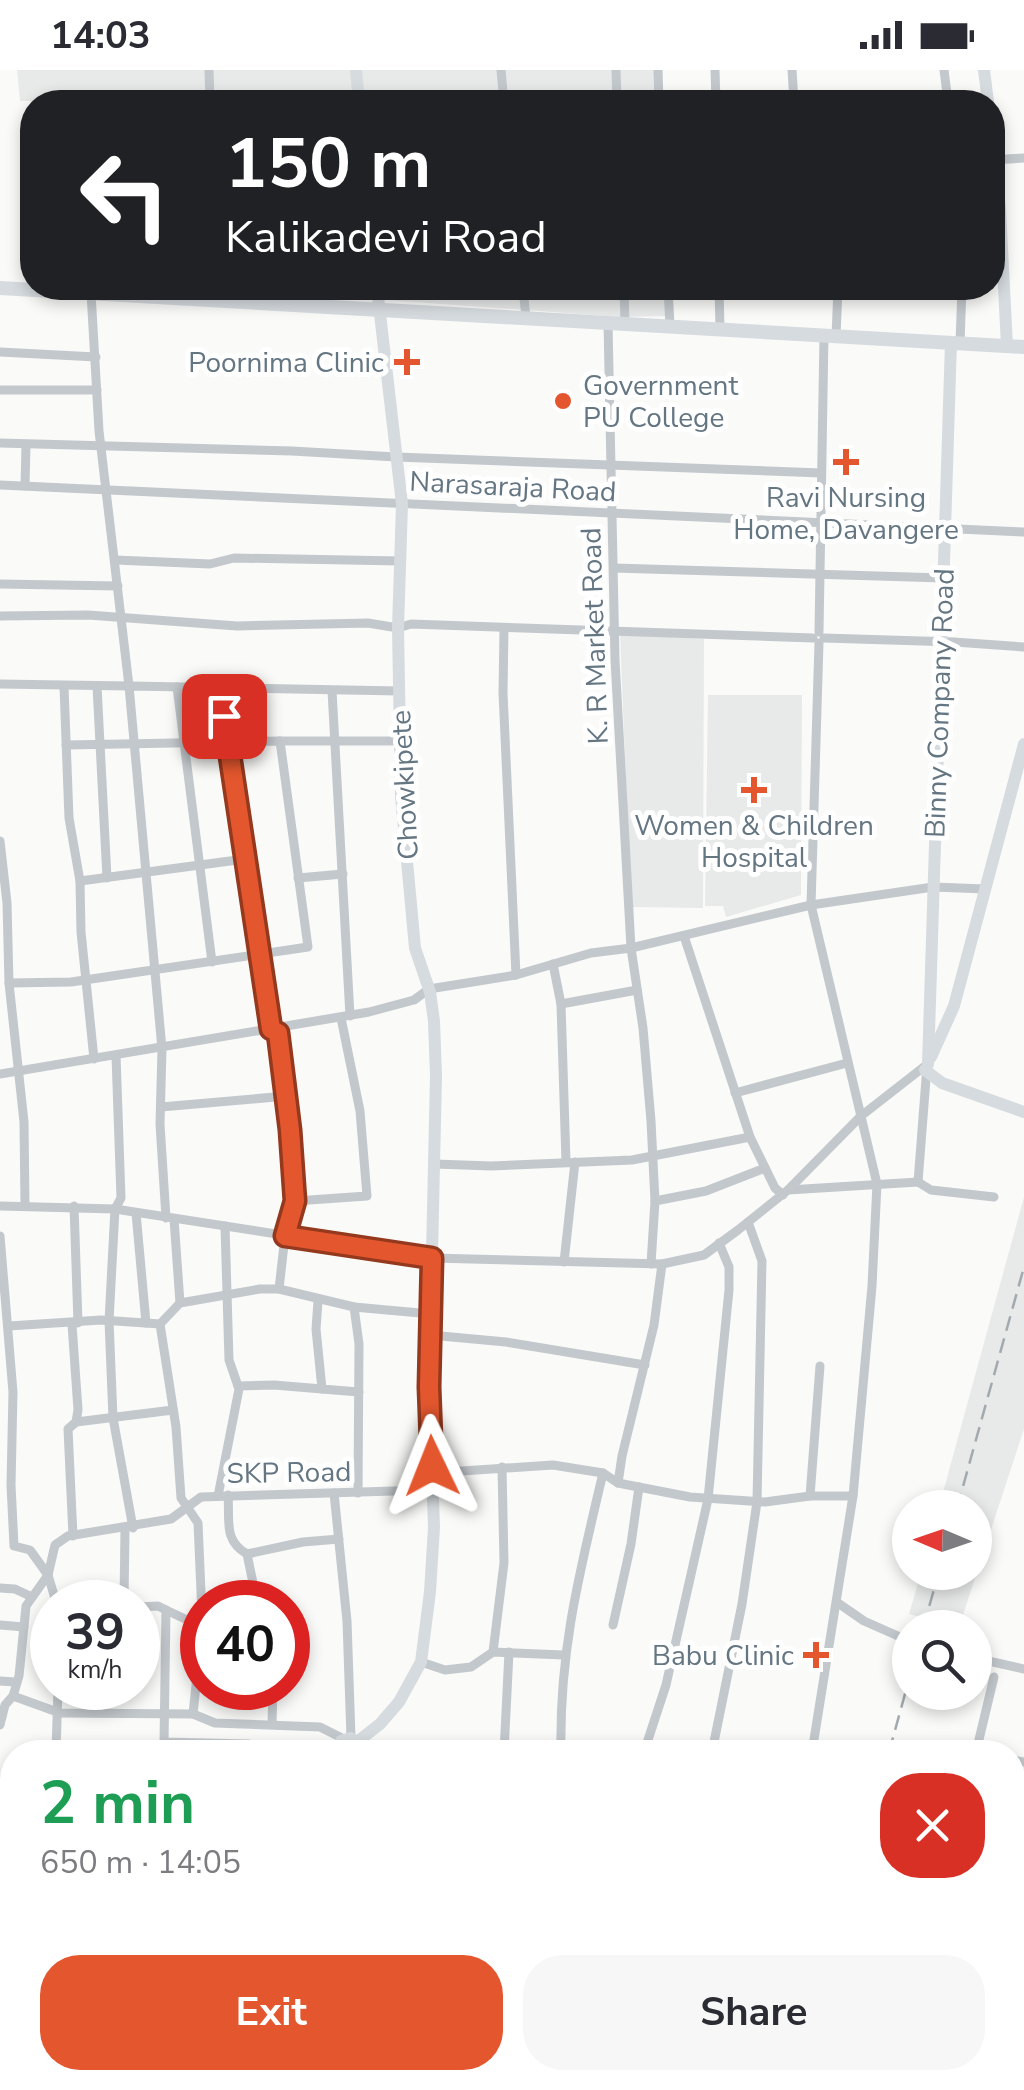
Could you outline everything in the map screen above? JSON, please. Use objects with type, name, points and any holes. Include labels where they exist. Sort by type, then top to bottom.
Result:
[{"type":"main road","points":[[275,300],[379,310],[1024,346]]},
{"type":"street","points":[[92,300],[100,446],[130,686],[162,1049],[161,1107],[180,1303]]},
{"type":"street","name":"Chowkipete","points":[[378,300],[402,504],[398,628],[401,796],[415,948],[428,989],[436,1076],[430,1314],[434,1526],[421,1662]]},
{"type":"street","points":[[524,300],[526,318]]},
{"type":"street","points":[[624,300],[625,324]]},
{"type":"street","points":[[669,300],[670,326]]},
{"type":"street","points":[[719,300],[720,329]]},
{"type":"street","points":[[814,1740],[853,1496],[877,1184],[811,904],[822,473],[830,336],[836,300]]},
{"type":"street","points":[[955,343],[960,300]]},
{"type":"street","points":[[1005,300],[1007,346]]},
{"type":"street","name":"K. R Market Road","points":[[608,323],[614,630],[631,948],[653,1157],[656,1264],[654,1324],[618,1483]]},
{"type":"street","name":"Binny Company Road","points":[[926,1067],[944,529],[955,343]]},
{"type":"street","points":[[0,352],[96,357]]},
{"type":"street","points":[[0,390],[97,390]]},
{"type":"street","points":[[0,443],[292,450],[396,458],[822,473]]},
{"type":"street","points":[[25,486],[26,444]]},
{"type":"street","name":"Narasaraja Road","points":[[0,485],[1024,532]]},
{"type":"street","points":[[114,560],[210,564],[234,558],[400,561]]},
{"type":"street","points":[[614,568],[943,578]]},
{"type":"street","points":[[0,584],[118,586]]},
{"type":"street","points":[[0,616],[122,618],[237,626],[368,622],[398,628],[410,624],[614,630],[1024,647]]},
{"type":"street","points":[[504,628],[503,694],[516,976]]},
{"type":"street","points":[[0,684],[399,692]]},
{"type":"street","points":[[97,686],[107,878]]},
{"type":"street","points":[[64,687],[69,818],[80,881],[94,1059]]},
{"type":"street","points":[[177,687],[212,962]]},
{"type":"street","points":[[220,688],[271,1029]]},
{"type":"street","points":[[295,1201],[366,1196],[360,1111],[345,1017],[343,874],[332,691]]},
{"type":"street","points":[[9,983],[86,979],[308,947],[280,741]]},
{"type":"street","points":[[66,745],[400,741]]},
{"type":"street","points":[[918,1182],[926,1067],[954,1006],[1024,744]]},
{"type":"street","points":[[0,841],[7,903],[9,983],[24,1122],[25,1206]]},
{"type":"street","points":[[80,881],[246,859]]},
{"type":"street","points":[[298,878],[343,874]]},
{"type":"street","points":[[0,1074],[345,1017],[414,1000],[428,989],[516,976],[591,953],[631,948],[811,904],[933,887],[986,889]]},
{"type":"street","points":[[684,936],[750,1138],[775,1188],[786,1192],[918,1182],[931,1190],[994,1197]]},
{"type":"street","points":[[553,964],[561,1004],[571,1162],[564,1262]]},
{"type":"street","points":[[561,1004],[637,990]]},
{"type":"street","points":[[271,1029],[278,1033],[295,1201],[285,1236],[278,1289]]},
{"type":"street","points":[[116,1056],[121,1198],[114,1209],[109,1321],[113,1418],[129,1528],[125,1580]]},
{"type":"street","points":[[735,1093],[846,1062]]},
{"type":"street","points":[[926,1067],[949,1080],[1024,1108]]},
{"type":"street","points":[[0,1220],[0,1206],[74,1206],[432,1258],[656,1264],[704,1254],[719,1244],[786,1192],[860,1116],[926,1067]]},
{"type":"street","points":[[161,1107],[286,1096]]},
{"type":"street","points":[[435,1164],[491,1166],[653,1157],[750,1138]]},
{"type":"street","points":[[655,1200],[706,1191],[765,1168]]},
{"type":"street","points":[[74,1206],[76,1422]]},
{"type":"street","points":[[136,1213],[146,1324]]},
{"type":"street","points":[[714,1740],[742,1604],[757,1502],[762,1262],[748,1222]]},
{"type":"street","points":[[224,1226],[229,1360],[238,1386],[223,1496],[230,1539],[247,1554],[339,1539]]},
{"type":"street","points":[[0,1236],[3,1310],[9,1326]]},
{"type":"street","points":[[648,1740],[666,1686],[708,1499],[729,1290],[729,1267],[719,1244]]},
{"type":"street","points":[[50,1580],[30,1550],[14,1546],[12,1392],[6,1326],[109,1321],[160,1324],[180,1303],[278,1289],[354,1308],[430,1314]]},
{"type":"street","points":[[318,1301],[316,1329],[322,1389]]},
{"type":"street","points":[[354,1308],[360,1392],[358,1493]]},
{"type":"street","points":[[160,1324],[174,1410],[181,1498],[198,1523],[200,1580]]},
{"type":"street","points":[[430,1335],[506,1342],[645,1365]]},
{"type":"street","points":[[810,1496],[820,1366]]},
{"type":"street","points":[[238,1386],[360,1392]]},
{"type":"street","points":[[44,1580],[55,1545],[73,1536],[68,1428],[76,1422],[174,1410]]},
{"type":"street","points":[[0,1445],[12,1445]]},
{"type":"street","points":[[432,1473],[552,1465],[603,1473],[618,1483],[708,1499],[757,1502],[853,1496]]},
{"type":"street","points":[[492,1652],[504,1563],[502,1467]]},
{"type":"street","name":"SKP Road","points":[[73,1536],[171,1520],[201,1497],[426,1490],[432,1473]]},
{"type":"street","points":[[561,1740],[564,1655],[582,1555],[603,1473]]},
{"type":"street","points":[[613,1625],[632,1544],[639,1487]]},
{"type":"street","points":[[334,1493],[347,1620],[348,1740]]},
{"type":"street","points":[[247,1554],[252,1580]]},
{"type":"street","points":[[0,1588],[30,1596]]},
{"type":"street","points":[[0,1725],[19,1676],[26,1606],[30,1600]]},
{"type":"street","points":[[838,1603],[892,1633]]},
{"type":"street","points":[[160,1607],[180,1617]]},
{"type":"street","points":[[164,1740],[166,1610]]},
{"type":"street","points":[[0,1625],[24,1627]]},
{"type":"street","points":[[357,1740],[380,1724],[421,1662],[445,1670],[471,1667],[492,1652],[564,1655]]},
{"type":"street","points":[[505,1740],[509,1652]]},
{"type":"street","points":[[992,1662],[1024,1669]]},
{"type":"street","points":[[979,1740],[994,1677]]},
{"type":"street","points":[[0,1681],[15,1682]]},
{"type":"street","points":[[13,1696],[60,1713],[193,1714],[215,1723],[320,1727],[339,1740]]},
{"type":"street","points":[[57,1740],[60,1710]]},
{"type":"street","points":[[193,1710],[193,1714]]},
{"type":"street","points":[[272,1710],[272,1724]]},
{"type":"shaded area","points":[[17,70],[660,70],[661,90],[20,90],[20,101]]},
{"type":"shaded area","points":[[388,300],[669,300],[670,316],[620,317]]},
{"type":"shaded area","points":[[620,634],[704,639],[703,908],[631,907]]},
{"type":"shaded area","name":"Women & Children Hospital","points":[[708,695],[802,695],[801,895],[726,917],[723,906],[705,906]]},
{"type":"shaded area","points":[[1024,1197],[1024,1429],[992,1526],[992,1490],[944,1490]]},
{"type":"shaded area","points":[[916,1590],[971,1590],[965,1610],[910,1610]]},
{"type":"railway","points":[[962,1490],[1024,1267]]},
{"type":"railway","points":[[928,1610],[934,1590]]},
{"type":"railway","points":[[892,1740],[901,1710]]},
{"type":"place","name":"Poornima Clinic","points":[[407,362]]},
{"type":"place","name":"Government PU College","points":[[563,401]]},
{"type":"place","name":"Ravi Nursing Home, Davangere","points":[[846,462]]},
{"type":"place","name":"Women & Children Hospital","points":[[754,790]]},
{"type":"place","name":"Babu Clinic","points":[[816,1655]]},
{"type":"route","points":[[224,716],[271,1029],[278,1033],[286,1091],[295,1201],[285,1236],[432,1258],[432,1466]]}]
